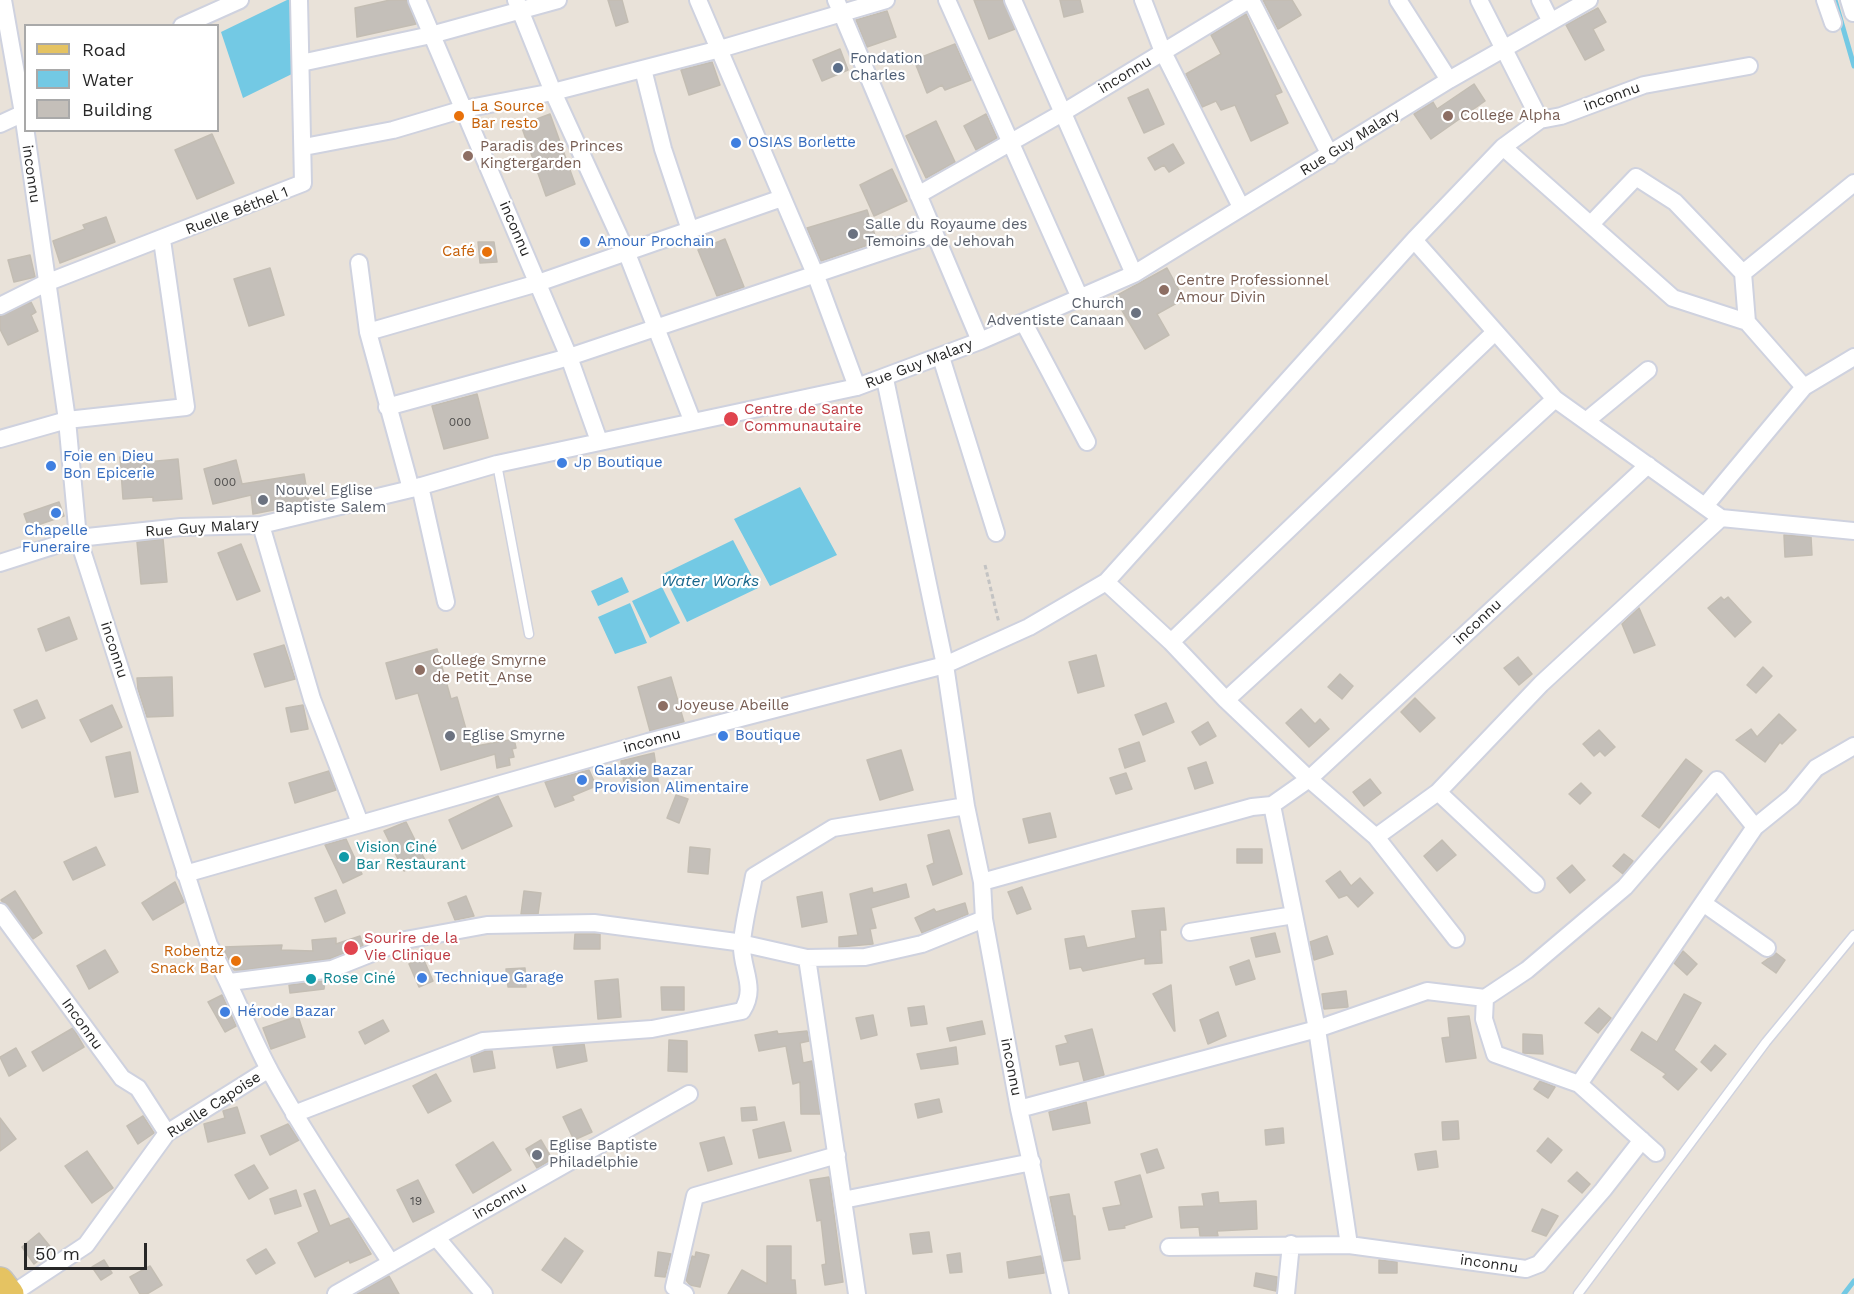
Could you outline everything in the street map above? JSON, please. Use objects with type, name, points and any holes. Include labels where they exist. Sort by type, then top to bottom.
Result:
[{"type":"main road","points":[[0,1281],[11,1294]]},
{"type":"street","name":"inconnu","points":[[3,0],[24,112]]},
{"type":"street","points":[[186,24],[240,0]]},
{"type":"street","name":"Ruelle Béthel 1","points":[[0,306],[46,283],[300,186],[304,178],[304,147],[299,0]]},
{"type":"street","name":"inconnu","points":[[417,0],[569,357],[599,441]]},
{"type":"street","points":[[301,63],[431,35],[518,5],[558,0]]},
{"type":"street","points":[[698,0],[816,276],[857,387]]},
{"type":"street","points":[[304,147],[393,130],[464,109],[553,92],[720,49],[839,6],[885,0]]},
{"type":"street","points":[[947,0],[1080,298]]},
{"type":"street","points":[[1013,0],[1134,274]]},
{"type":"street","points":[[1143,0],[1163,52],[1241,207]]},
{"type":"street","name":"inconnu","points":[[918,195],[1064,112],[1250,0]]},
{"type":"street","points":[[1250,0],[1330,155]]},
{"type":"street","points":[[1398,0],[1449,80]]},
{"type":"street","points":[[1479,0],[1540,120]]},
{"type":"street","points":[[1540,0],[1550,20]]},
{"type":"street","name":"Rue Guy Malary","points":[[0,562],[78,538],[181,527],[261,525],[416,488],[497,464],[692,420],[857,387],[885,378],[1024,323],[1134,274],[1449,80],[1550,20],[1589,0]]},
{"type":"street","points":[[1825,0],[1833,22]]},
{"type":"street","points":[[518,5],[553,92],[626,251],[692,420]]},
{"type":"street","points":[[839,6],[980,341]]},
{"type":"street","name":"inconnu","points":[[185,874],[648,742],[945,665],[1029,627],[1106,582],[1414,240],[1503,147],[1540,120],[1561,116],[1644,85],[1749,66]]},
{"type":"street","points":[[643,69],[663,149],[690,230]]},
{"type":"street","points":[[0,124],[24,112]]},
{"type":"street","name":"inconnu","points":[[27,132],[67,420],[78,538],[185,874],[209,945],[230,982],[269,1069],[294,1114],[391,1263]]},
{"type":"street","points":[[1503,147],[1673,298],[1747,322],[1804,387]]},
{"type":"street","points":[[1591,224],[1636,177],[1675,202],[1743,273],[1747,322]]},
{"type":"street","points":[[1743,273],[1854,183]]},
{"type":"street","points":[[368,332],[538,283],[782,198]]},
{"type":"street","points":[[387,407],[569,357],[656,330],[934,234]]},
{"type":"street","points":[[0,439],[67,420],[186,407],[162,240]]},
{"type":"street","points":[[1414,240],[1555,399],[1721,518],[1854,531]]},
{"type":"street","points":[[359,263],[368,332],[387,407],[416,488],[446,602]]},
{"type":"street","points":[[1024,323],[1087,442]]},
{"type":"street","points":[[1171,642],[1495,332]]},
{"type":"street","points":[[941,357],[996,533]]},
{"type":"street","points":[[1705,506],[1804,387],[1854,357]]},
{"type":"street","points":[[1586,421],[1648,370]]},
{"type":"street","name":"inconnu","points":[[885,378],[945,665],[966,806],[982,882],[984,919],[1019,1109],[1060,1294]]},
{"type":"street","points":[[1226,700],[1555,399]]},
{"type":"street","name":"inconnu","points":[[982,882],[1252,807],[1272,805],[1309,779],[1648,465]]},
{"type":"street","points":[[1376,837],[1438,792],[1541,684],[1721,518]]},
{"type":"street","points":[[261,525],[312,699],[360,823]]},
{"type":"street","points":[[1106,582],[1171,642],[1226,700],[1309,779],[1376,837],[1456,939]]},
{"type":"street","points":[[1579,1084],[1755,827],[1792,797],[1816,768],[1854,746]]},
{"type":"street","points":[[1656,1153],[1579,1084],[1495,1054],[1484,1019],[1485,998],[1527,970],[1625,887],[1716,780],[1755,827]]},
{"type":"street","points":[[1438,792],[1536,884]]},
{"type":"street","points":[[1272,805],[1317,1029],[1349,1245]]},
{"type":"street","points":[[294,1114],[483,1041],[652,1029],[742,1011],[748,1001],[750,987],[742,944],[754,876],[833,828],[966,806]]},
{"type":"street","points":[[1703,903],[1767,948]]},
{"type":"street","name":"Inconnu","points":[[0,912],[122,1078],[138,1088],[167,1132]]},
{"type":"street","points":[[1190,932],[1294,915]]},
{"type":"street","points":[[230,982],[332,969],[405,940],[487,925],[594,923],[742,944],[807,958],[865,957],[922,944],[984,919]]},
{"type":"street","points":[[807,958],[857,1294]]},
{"type":"street","name":"inconnu","points":[[1019,1109],[1317,1029],[1427,991],[1485,998]]},
{"type":"street","name":"Ruelle Capoise","points":[[11,1294],[86,1245],[167,1132],[269,1069]]},
{"type":"street","name":"inconnu","points":[[336,1294],[689,1094]]},
{"type":"street","name":"inconnu","points":[[1169,1247],[1349,1245],[1526,1269],[1539,1264],[1604,1190],[1642,1140]]},
{"type":"street","points":[[685,1294],[674,1287],[695,1196],[837,1155]]},
{"type":"street","points":[[843,1200],[1032,1162]]},
{"type":"street","points":[[436,1237],[484,1294]]},
{"type":"street","points":[[1286,1294],[1291,1244]]},
{"type":"lane","points":[[497,464],[529,634]]},
{"type":"lane","points":[[1578,1294],[1767,1042],[1854,935]]},
{"type":"path","points":[[985,565],[1003,639]]},
{"type":"water","points":[[290,0],[296,72],[243,98],[221,32]]},
{"type":"water","points":[[800,487],[837,555],[770,586],[734,519]]},
{"type":"water","name":"Water Works","points":[[733,540],[758,588],[687,622],[663,574]]},
{"type":"water","points":[[622,577],[629,592],[598,606],[591,591]]},
{"type":"water","points":[[662,587],[680,623],[650,638],[632,601]]},
{"type":"water","points":[[630,603],[647,643],[615,654],[598,617]]},
{"type":"building","points":[[390,0],[407,0],[416,24],[357,37],[355,8]]},
{"type":"building","points":[[608,0],[622,0],[628,22],[616,26]]},
{"type":"building","points":[[974,0],[1003,0],[1015,29],[989,39]]},
{"type":"building","points":[[1060,0],[1080,0],[1083,12],[1064,17]]},
{"type":"building","points":[[1263,0],[1292,0],[1301,15],[1278,29]]},
{"type":"building","points":[[1598,8],[1606,22],[1593,29],[1604,50],[1585,60],[1566,25]]},
{"type":"building","points":[[887,11],[896,37],[867,47],[856,20]]},
{"type":"building","points":[[1246,14],[1282,92],[1275,95],[1288,123],[1251,141],[1235,105],[1221,110],[1216,101],[1202,107],[1186,74],[1221,54],[1211,35]]},
{"type":"building","points":[[955,44],[971,80],[945,90],[942,85],[927,93],[914,60]]},
{"type":"building","points":[[840,49],[848,70],[822,81],[813,60]]},
{"type":"building","points":[[712,62],[720,85],[689,95],[681,70]]},
{"type":"building","points":[[1474,84],[1485,101],[1431,139],[1414,114],[1433,102],[1437,109]]},
{"type":"building","points":[[1148,89],[1164,124],[1144,133],[1128,98]]},
{"type":"building","points":[[550,114],[575,184],[546,196],[521,125]]},
{"type":"building","points":[[986,114],[997,138],[976,150],[964,126]]},
{"type":"building","points":[[936,121],[955,162],[926,178],[906,136]]},
{"type":"building","points":[[212,134],[234,183],[197,199],[175,150]]},
{"type":"building","points":[[1173,144],[1184,163],[1169,172],[1164,165],[1155,170],[1148,158]]},
{"type":"building","points":[[892,169],[907,201],[874,216],[860,185]]},
{"type":"building","points":[[867,210],[877,242],[821,261],[807,228]]},
{"type":"building","points":[[106,217],[115,242],[60,263],[53,241],[85,229],[83,225]]},
{"type":"building","points":[[725,239],[744,287],[717,296],[698,250]]},
{"type":"building","name":"Café","points":[[478,242],[494,242],[497,262],[480,263]]},
{"type":"building","points":[[30,255],[35,277],[14,282],[8,260]]},
{"type":"building","points":[[270,268],[284,315],[249,326],[234,279]]},
{"type":"building","points":[[1167,268],[1184,299],[1157,314],[1169,335],[1145,349],[1114,297]]},
{"type":"building","points":[[31,302],[36,312],[31,315],[38,331],[8,345],[0,329],[0,316]]},
{"type":"building","points":[[477,394],[488,438],[444,449],[432,406]]},
{"type":"building","points":[[146,455],[147,462],[178,459],[182,499],[153,501],[153,497],[123,499],[120,457]]},
{"type":"building","points":[[236,460],[242,484],[304,474],[309,503],[253,514],[251,495],[213,504],[204,469]]},
{"type":"building","points":[[59,502],[64,516],[29,528],[24,514]]},
{"type":"building","points":[[1784,535],[1811,537],[1812,555],[1785,557]]},
{"type":"building","points":[[163,539],[167,582],[141,584],[137,542]]},
{"type":"building","points":[[241,544],[260,591],[237,600],[218,553]]},
{"type":"building","points":[[1721,597],[1724,600],[1728,597],[1751,622],[1735,637],[1708,608]]},
{"type":"building","points":[[1639,608],[1655,645],[1634,653],[1622,624]]},
{"type":"building","points":[[69,617],[77,639],[46,651],[38,629]]},
{"type":"building","points":[[284,645],[295,679],[265,687],[254,654]]},
{"type":"building","points":[[437,649],[451,699],[457,697],[471,747],[514,739],[516,748],[512,749],[514,757],[509,758],[510,765],[497,768],[495,754],[441,770],[418,693],[396,699],[386,663]]},
{"type":"building","points":[[1096,655],[1104,686],[1078,693],[1069,662]]},
{"type":"building","points":[[1518,657],[1532,674],[1519,685],[1504,668]]},
{"type":"building","points":[[1763,667],[1772,676],[1756,693],[1747,685]]},
{"type":"building","points":[[1340,674],[1353,686],[1342,699],[1328,687]]},
{"type":"building","points":[[172,677],[173,716],[147,717],[137,678]]},
{"type":"building","points":[[671,677],[684,722],[650,731],[638,687]]},
{"type":"building","points":[[1415,698],[1435,718],[1420,732],[1401,712]]},
{"type":"building","points":[[37,700],[45,718],[22,728],[14,710]]},
{"type":"building","points":[[1166,703],[1174,722],[1143,735],[1135,715]]},
{"type":"building","points":[[112,705],[122,727],[91,742],[80,720]]},
{"type":"building","points":[[303,705],[308,729],[291,732],[286,708]]},
{"type":"building","points":[[1301,709],[1315,724],[1320,719],[1329,729],[1309,747],[1286,723]]},
{"type":"building","points":[[1779,714],[1796,730],[1782,744],[1780,742],[1765,762],[1736,740],[1751,729],[1757,737]]},
{"type":"building","points":[[1208,722],[1216,736],[1200,745],[1192,732]]},
{"type":"building","points":[[1599,730],[1615,747],[1605,756],[1600,751],[1594,756],[1583,744]]},
{"type":"building","points":[[1139,742],[1145,761],[1125,768],[1119,749]]},
{"type":"building","points":[[901,750],[913,790],[880,800],[867,760]]},
{"type":"building","points":[[130,752],[138,792],[115,797],[106,757]]},
{"type":"building","points":[[654,753],[659,786],[625,791],[621,761]]},
{"type":"building","points":[[1686,759],[1702,771],[1659,828],[1642,816]]},
{"type":"building","points":[[1206,762],[1213,783],[1195,789],[1188,768]]},
{"type":"building","points":[[589,770],[596,786],[572,796],[574,800],[555,807],[545,782]]},
{"type":"building","points":[[329,771],[336,790],[295,803],[289,783]]},
{"type":"building","points":[[1126,773],[1132,789],[1116,794],[1110,778]]},
{"type":"building","points":[[1370,779],[1381,793],[1364,806],[1353,792]]},
{"type":"building","points":[[1581,783],[1591,793],[1580,804],[1569,794]]},
{"type":"building","points":[[676,795],[688,799],[679,823],[667,818]]},
{"type":"building","points":[[498,796],[512,826],[462,849],[449,820]]},
{"type":"building","points":[[1050,813],[1056,837],[1029,843],[1023,819]]},
{"type":"building","points":[[406,822],[425,860],[404,871],[384,831]]},
{"type":"building","points":[[949,830],[962,874],[933,885],[927,866],[934,863],[928,835]]},
{"type":"building","points":[[346,839],[362,874],[343,883],[325,845]]},
{"type":"building","points":[[1442,840],[1456,855],[1437,871],[1424,856]]},
{"type":"building","points":[[96,847],[105,865],[73,880],[64,862]]},
{"type":"building","points":[[690,847],[710,849],[708,874],[688,872]]},
{"type":"building","points":[[1237,849],[1262,849],[1262,863],[1237,863]]},
{"type":"building","points":[[1624,854],[1633,861],[1623,874],[1613,866]]},
{"type":"building","points":[[1572,865],[1585,880],[1570,893],[1557,878]]},
{"type":"building","points":[[1340,871],[1351,886],[1360,878],[1373,893],[1358,907],[1347,895],[1339,898],[1326,881]]},
{"type":"building","points":[[175,882],[184,902],[153,920],[142,903]]},
{"type":"building","points":[[906,884],[909,897],[871,908],[876,928],[870,929],[873,944],[839,947],[839,937],[858,935],[850,894],[872,888],[873,893]]},
{"type":"building","points":[[1022,887],[1031,909],[1017,914],[1008,892]]},
{"type":"building","points":[[336,890],[345,913],[325,922],[315,898]]},
{"type":"building","points":[[15,891],[42,933],[33,939],[1,900]]},
{"type":"building","points":[[524,891],[541,893],[538,914],[521,914]]},
{"type":"building","points":[[822,892],[827,922],[802,927],[797,897]]},
{"type":"building","points":[[466,896],[474,916],[455,920],[448,903]]},
{"type":"building","points":[[965,903],[968,914],[922,933],[915,918],[934,909],[936,912]]},
{"type":"building","points":[[1164,908],[1166,930],[1160,930],[1162,963],[1145,964],[1145,958],[1083,971],[1081,967],[1070,969],[1065,939],[1084,936],[1087,948],[1136,938],[1132,911]]},
{"type":"building","points":[[1275,933],[1280,952],[1256,957],[1251,938]]},
{"type":"building","points":[[575,934],[600,934],[600,949],[574,949]]},
{"type":"building","points":[[360,936],[363,946],[329,959],[243,970],[234,970],[223,947],[282,945],[281,950],[313,951],[312,940],[336,938],[336,944]]},
{"type":"building","points":[[1327,936],[1333,954],[1314,960],[1310,942]]},
{"type":"building","points":[[105,950],[118,972],[89,989],[77,966]]},
{"type":"building","points":[[1683,951],[1697,964],[1687,975],[1674,963]]},
{"type":"building","points":[[1776,953],[1785,960],[1776,973],[1762,963]]},
{"type":"building","points":[[423,958],[433,981],[419,987],[409,964]]},
{"type":"building","points":[[1249,960],[1255,979],[1236,985],[1230,967]]},
{"type":"building","points":[[525,968],[526,987],[508,987],[506,969]]},
{"type":"building","points":[[618,979],[621,1017],[598,1019],[595,981]]},
{"type":"building","points":[[325,981],[324,989],[290,993],[289,985]]},
{"type":"building","points":[[1171,985],[1175,1031],[1153,994]]},
{"type":"building","points":[[661,987],[684,987],[684,1010],[662,1010]]},
{"type":"building","points":[[1346,991],[1348,1007],[1324,1009],[1322,994]]},
{"type":"building","points":[[1684,994],[1701,1003],[1674,1050],[1697,1069],[1678,1090],[1663,1077],[1666,1074],[1631,1050],[1642,1032],[1657,1042]]},
{"type":"building","points":[[222,995],[236,1026],[225,1032],[208,1002]]},
{"type":"building","points":[[924,1006],[927,1024],[911,1026],[908,1008]]},
{"type":"building","points":[[1599,1008],[1611,1018],[1598,1033],[1585,1023]]},
{"type":"building","points":[[1218,1012],[1226,1036],[1208,1044],[1200,1020]]},
{"type":"building","points":[[873,1015],[877,1035],[861,1039],[856,1018]]},
{"type":"building","points":[[298,1016],[305,1037],[271,1049],[263,1028]]},
{"type":"building","points":[[1469,1016],[1476,1058],[1446,1062],[1442,1038],[1450,1037],[1448,1018]]},
{"type":"building","points":[[383,1020],[389,1031],[365,1044],[359,1032]]},
{"type":"building","points":[[982,1021],[985,1034],[950,1041],[947,1028]]},
{"type":"building","points":[[73,1028],[84,1047],[43,1071],[32,1052]]},
{"type":"building","points":[[1092,1029],[1104,1075],[1084,1081],[1079,1061],[1060,1065],[1056,1046],[1068,1043],[1065,1036]]},
{"type":"building","points":[[777,1031],[778,1034],[807,1031],[809,1041],[800,1043],[803,1063],[812,1061],[820,1114],[801,1114],[800,1082],[793,1084],[786,1046],[759,1051],[755,1035]]},
{"type":"building","points":[[1523,1034],[1542,1035],[1543,1054],[1523,1053]]},
{"type":"building","points":[[669,1040],[687,1041],[687,1072],[668,1071]]},
{"type":"building","points":[[584,1044],[587,1061],[557,1068],[553,1047]]},
{"type":"building","points":[[1715,1045],[1726,1054],[1711,1071],[1701,1062]]},
{"type":"building","points":[[956,1047],[958,1064],[921,1069],[917,1054]]},
{"type":"building","points":[[16,1048],[26,1066],[9,1076],[0,1057]]},
{"type":"building","points":[[485,1051],[492,1051],[495,1068],[474,1072],[471,1057]]},
{"type":"building","points":[[436,1074],[451,1101],[428,1113],[413,1086]]},
{"type":"building","points":[[1540,1081],[1555,1087],[1548,1098],[1534,1089]]},
{"type":"building","points":[[939,1099],[942,1112],[918,1118],[915,1104]]},
{"type":"building","points":[[1086,1102],[1090,1123],[1053,1130],[1049,1112]]},
{"type":"building","points":[[237,1107],[245,1133],[208,1142],[204,1124],[225,1118],[223,1111]]},
{"type":"building","points":[[755,1107],[757,1120],[742,1121],[741,1108]]},
{"type":"building","points":[[581,1109],[592,1132],[574,1140],[563,1117]]},
{"type":"building","points":[[143,1116],[154,1133],[138,1144],[127,1126]]},
{"type":"building","points":[[0,1118],[16,1139],[0,1151]]},
{"type":"building","points":[[1458,1121],[1459,1139],[1443,1140],[1442,1122]]},
{"type":"building","points":[[784,1122],[791,1151],[759,1158],[753,1130]]},
{"type":"building","points":[[288,1124],[299,1140],[270,1155],[261,1136]]},
{"type":"building","points":[[1283,1128],[1284,1143],[1266,1145],[1265,1130]]},
{"type":"building","points":[[724,1137],[732,1164],[708,1171],[700,1143]]},
{"type":"building","points":[[1548,1138],[1562,1150],[1551,1163],[1537,1151]]},
{"type":"building","points":[[541,1140],[552,1159],[537,1168],[526,1149]]},
{"type":"building","points":[[493,1142],[511,1170],[473,1193],[456,1165]]},
{"type":"building","points":[[1157,1149],[1164,1168],[1147,1173],[1141,1154]]},
{"type":"building","points":[[87,1151],[113,1188],[92,1203],[65,1166]]},
{"type":"building","points":[[1436,1151],[1438,1167],[1418,1170],[1415,1154]]},
{"type":"building","points":[[254,1165],[268,1188],[249,1199],[235,1175]]},
{"type":"building","points":[[1577,1172],[1590,1184],[1582,1193],[1568,1181]]},
{"type":"building","points":[[1140,1175],[1152,1217],[1124,1226],[1125,1228],[1109,1230],[1103,1208],[1121,1205],[1115,1182]]},
{"type":"building","points":[[829,1177],[843,1282],[825,1285],[822,1265],[826,1264],[821,1220],[817,1221],[810,1180]]},
{"type":"building","points":[[418,1180],[434,1212],[413,1222],[397,1190]]},
{"type":"building","points":[[296,1190],[301,1206],[275,1214],[270,1199]]},
{"type":"building","points":[[315,1190],[330,1226],[349,1218],[371,1254],[350,1263],[349,1260],[315,1277],[298,1243],[319,1232],[304,1194]]},
{"type":"building","points":[[1218,1192],[1219,1203],[1256,1201],[1257,1229],[1217,1231],[1218,1236],[1200,1236],[1199,1227],[1181,1228],[1179,1207],[1204,1206],[1202,1194]]},
{"type":"building","points":[[1069,1194],[1073,1216],[1075,1216],[1080,1259],[1063,1261],[1050,1197]]},
{"type":"building","points":[[1542,1209],[1558,1216],[1546,1236],[1532,1231]]},
{"type":"building","points":[[929,1232],[932,1252],[913,1254],[910,1234]]},
{"type":"building","points":[[39,1233],[53,1250],[34,1264],[22,1247]]},
{"type":"building","points":[[565,1238],[583,1251],[561,1283],[542,1270]]},
{"type":"building","points":[[767,1246],[791,1246],[791,1280],[795,1280],[796,1294],[728,1294],[742,1270],[767,1284]]},
{"type":"building","points":[[266,1249],[275,1263],[256,1274],[247,1260]]},
{"type":"building","points":[[658,1252],[671,1254],[665,1277],[655,1276]]},
{"type":"building","points":[[696,1252],[709,1255],[700,1287],[690,1285],[686,1280],[692,1256],[695,1257]]},
{"type":"building","points":[[960,1253],[962,1272],[950,1273],[947,1255]]},
{"type":"building","points":[[1041,1256],[1044,1273],[1009,1278],[1007,1262]]},
{"type":"building","points":[[104,1260],[112,1273],[101,1280],[92,1267]]},
{"type":"building","points":[[1379,1260],[1397,1262],[1397,1273],[1379,1273]]},
{"type":"building","points":[[150,1266],[162,1285],[147,1294],[140,1294],[130,1277]]},
{"type":"building","points":[[1256,1273],[1277,1277],[1276,1291],[1254,1286]]},
{"type":"building","points":[[389,1276],[399,1294],[357,1294]]},
{"type":"waterway","points":[[1835,0],[1854,66]]},
{"type":"waterway","points":[[1844,1294],[1854,1281]]},
{"type":"place","name":"Fondation Charles","points":[[838,68]]},
{"type":"place","name":"La Source Bar resto","points":[[459,116]]},
{"type":"place","name":"College Alpha","points":[[1448,116]]},
{"type":"place","name":"OSIAS Borlette","points":[[736,143]]},
{"type":"place","name":"Paradis des Princes Kingtergarden","points":[[468,156]]},
{"type":"place","name":"Salle du Royaume des Temoins de Jehovah","points":[[853,234]]},
{"type":"place","name":"Amour Prochain","points":[[585,242]]},
{"type":"place","name":"Café","points":[[487,252]]},
{"type":"place","name":"Centre Professionnel Amour Divin","points":[[1164,290]]},
{"type":"place","name":"Church Adventiste Canaan","points":[[1136,313]]},
{"type":"place","name":"Centre de Sante Communautaire","points":[[731,419]]},
{"type":"place","name":"Jp Boutique","points":[[562,463]]},
{"type":"place","name":"Foie en Dieu Bon Epicerie","points":[[51,466]]},
{"type":"place","name":"Nouvel Eglise Baptiste Salem","points":[[263,500]]},
{"type":"place","name":"Chapelle Funeraire","points":[[56,513]]},
{"type":"place","name":"College Smyrne de Petit_Anse","points":[[420,670]]},
{"type":"place","name":"Joyeuse Abeille","points":[[663,706]]},
{"type":"place","name":"Eglise Smyrne","points":[[450,736]]},
{"type":"place","name":"Boutique","points":[[723,736]]},
{"type":"place","name":"Galaxie Bazar Provision Alimentaire","points":[[582,780]]},
{"type":"place","name":"Vision Ciné Bar Restaurant","points":[[344,857]]},
{"type":"place","name":"Sourire de la Vie Clinique","points":[[351,948]]},
{"type":"place","name":"Robentz Snack Bar","points":[[236,961]]},
{"type":"place","name":"Technique Garage","points":[[422,978]]},
{"type":"place","name":"Rose Ciné","points":[[311,979]]},
{"type":"place","name":"Hérode Bazar","points":[[225,1012]]},
{"type":"place","name":"Eglise Baptiste Philadelphie","points":[[537,1155]]}]
